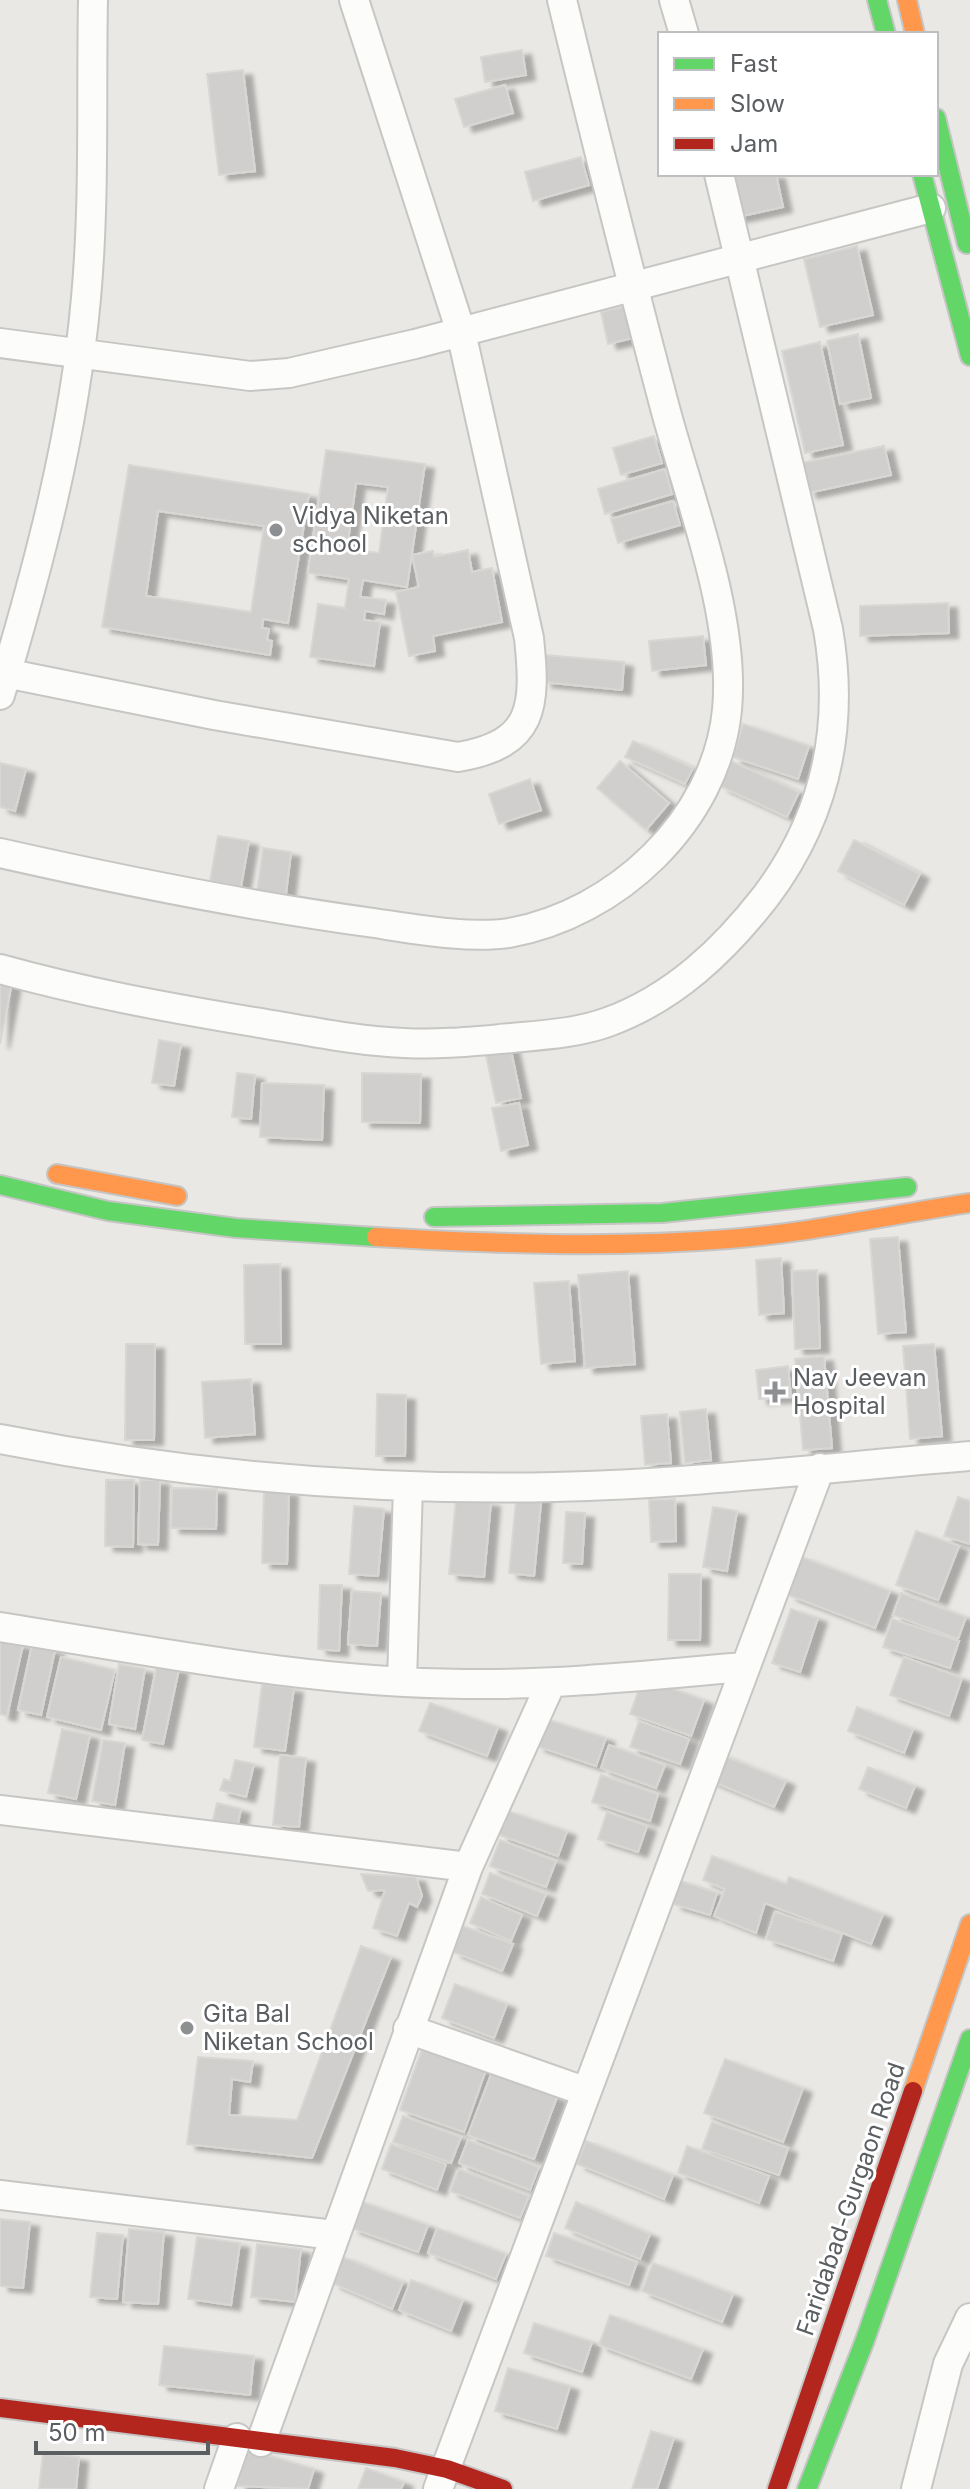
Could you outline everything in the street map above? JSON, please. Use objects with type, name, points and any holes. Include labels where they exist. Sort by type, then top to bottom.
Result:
[{"type":"street","points":[[93,0],[89,263],[79,353],[54,505],[37,578],[2,680],[419,753],[458,757],[486,752],[523,727],[531,704],[534,681],[529,638],[461,332],[354,0]]},
{"type":"street","points":[[0,853],[304,914],[432,931],[506,933],[584,908],[640,871],[675,834],[708,779],[718,751],[727,710],[726,660],[717,600],[633,287],[562,0]]},
{"type":"street","points":[[674,0],[683,32]]},
{"type":"street","points":[[877,0],[885,32]]},
{"type":"street","points":[[907,0],[915,32]]},
{"type":"street","points":[[938,126],[970,255]]},
{"type":"street","points":[[0,969],[57,985],[199,1013],[386,1041],[448,1044],[543,1035],[608,1022],[687,979],[732,940],[797,851],[818,806],[835,726],[836,683],[828,629],[720,176]]},
{"type":"street","points":[[923,176],[970,356]]},
{"type":"street","points":[[0,343],[269,376],[461,332],[931,208]]},
{"type":"street","points":[[37,1169],[203,1199]]},
{"type":"street","points":[[414,1216],[662,1213],[760,1205],[926,1184]]},
{"type":"street","points":[[0,1185],[108,1211],[236,1228],[489,1244],[634,1244],[732,1239],[970,1203]]},
{"type":"street","points":[[0,1439],[194,1470],[323,1484],[408,1486],[554,1487],[970,1456]]},
{"type":"street","points":[[442,2479],[584,2091],[820,1468]]},
{"type":"street","points":[[402,1681],[408,1486]]},
{"type":"street","points":[[0,1627],[277,1670],[402,1681],[551,1683],[744,1667]]},
{"type":"street","points":[[219,2489],[249,2440],[334,2235],[468,1867],[551,1683]]},
{"type":"street","points":[[0,1810],[468,1867]]},
{"type":"street","name":"Faridabad-Gurgaon Road","points":[[777,2489],[970,1924]]},
{"type":"street","points":[[408,2029],[584,2091]]},
{"type":"street","points":[[807,2489],[865,2340],[968,2053]]},
{"type":"street","points":[[0,2195],[334,2235]]},
{"type":"street","points":[[916,2489],[948,2364],[970,2318]]},
{"type":"street","points":[[0,2408],[395,2458],[442,2479],[503,2489]]},
{"type":"building","points":[[522,50],[526,75],[485,82],[481,57]]},
{"type":"building","points":[[243,70],[255,171],[219,175],[207,74]]},
{"type":"building","points":[[505,85],[513,113],[464,127],[455,99]]},
{"type":"building","points":[[581,157],[589,185],[533,201],[525,172]]},
{"type":"building","points":[[724,176],[776,176],[783,207],[733,218]]},
{"type":"building","points":[[857,246],[873,315],[820,327],[804,259]]},
{"type":"building","points":[[626,306],[633,338],[608,344],[601,312]]},
{"type":"building","points":[[858,334],[871,398],[840,404],[827,341]]},
{"type":"building","points":[[820,342],[843,445],[805,453],[782,351]]},
{"type":"building","points":[[654,436],[662,463],[621,475],[613,448]]},
{"type":"building","points":[[884,446],[891,475],[808,493],[801,463]]},
{"type":"building","points":[[326,450],[425,464],[407,587],[363,580],[360,597],[386,600],[384,614],[365,611],[364,620],[380,622],[374,666],[310,657],[318,604],[345,608],[349,579],[308,573]],"holes":[[[356,483],[388,487],[379,553],[347,549]]]},
{"type":"building","points":[[129,465],[309,494],[288,623],[263,619],[262,628],[269,629],[267,640],[272,641],[270,655],[102,627]],"holes":[[[158,511],[264,526],[251,612],[146,596]]]},
{"type":"building","points":[[665,469],[672,494],[605,514],[598,489]]},
{"type":"building","points":[[673,501],[680,525],[618,543],[611,519]]},
{"type":"building","points":[[468,550],[472,572],[492,568],[502,622],[433,636],[435,651],[409,656],[396,592],[419,587],[412,555],[433,551],[434,557]]},
{"type":"building","points":[[948,603],[949,633],[860,636],[860,606]]},
{"type":"building","points":[[703,636],[706,665],[652,671],[649,641]]},
{"type":"building","points":[[545,655],[624,662],[622,690],[543,682]]},
{"type":"building","points":[[743,724],[809,746],[798,779],[733,757]]},
{"type":"building","points":[[633,741],[693,768],[685,784],[625,757]]},
{"type":"building","points":[[620,761],[669,803],[646,830],[597,788]]},
{"type":"building","points":[[731,761],[799,792],[787,817],[720,786]]},
{"type":"building","points":[[0,763],[26,769],[15,811],[0,807]]},
{"type":"building","points":[[530,779],[541,810],[499,824],[489,794]]},
{"type":"building","points":[[218,836],[249,841],[241,887],[210,881]]},
{"type":"building","points":[[854,840],[920,874],[904,905],[838,871]]},
{"type":"building","points":[[263,848],[291,852],[286,894],[257,891]]},
{"type":"building","points":[[0,980],[12,982],[0,1044]]},
{"type":"building","points":[[159,1040],[181,1044],[174,1086],[152,1083]]},
{"type":"building","points":[[509,1041],[521,1098],[496,1103],[484,1046]]},
{"type":"building","points":[[237,1073],[255,1075],[251,1119],[232,1117]]},
{"type":"building","points":[[362,1073],[421,1074],[420,1123],[362,1122]]},
{"type":"building","points":[[262,1083],[324,1085],[322,1140],[260,1137]]},
{"type":"building","points":[[519,1103],[528,1145],[501,1151],[492,1108]]},
{"type":"building","points":[[898,1237],[906,1332],[878,1334],[870,1239]]},
{"type":"building","points":[[781,1258],[784,1313],[759,1315],[756,1260]]},
{"type":"building","points":[[280,1264],[281,1344],[245,1344],[244,1265]]},
{"type":"building","points":[[817,1270],[820,1348],[795,1349],[792,1271]]},
{"type":"building","points":[[628,1271],[635,1364],[585,1368],[578,1275]]},
{"type":"building","points":[[569,1281],[575,1361],[541,1364],[534,1283]]},
{"type":"building","points":[[126,1344],[155,1344],[154,1440],[125,1440]]},
{"type":"building","points":[[934,1344],[942,1436],[910,1439],[903,1346]]},
{"type":"building","points":[[824,1356],[832,1448],[803,1450],[795,1359]]},
{"type":"building","points":[[788,1366],[791,1397],[759,1399],[756,1370]]},
{"type":"building","points":[[251,1379],[255,1434],[205,1438],[202,1382]]},
{"type":"building","points":[[377,1394],[406,1395],[405,1456],[376,1456]]},
{"type":"building","points":[[706,1409],[711,1460],[685,1463],[680,1412]]},
{"type":"building","points":[[667,1414],[671,1463],[645,1465],[641,1416]]},
{"type":"building","points":[[106,1480],[134,1480],[133,1547],[105,1546]]},
{"type":"building","points":[[140,1480],[160,1480],[158,1545],[138,1544]]},
{"type":"building","points":[[172,1488],[217,1489],[216,1529],[171,1528]]},
{"type":"building","points":[[264,1490],[289,1491],[287,1564],[262,1563]]},
{"type":"building","points":[[517,1490],[542,1492],[534,1576],[509,1573]]},
{"type":"building","points":[[958,1497],[970,1501],[970,1544],[944,1536]]},
{"type":"building","points":[[456,1499],[491,1502],[484,1577],[449,1574]]},
{"type":"building","points":[[675,1499],[676,1541],[651,1542],[649,1500]]},
{"type":"building","points":[[354,1506],[384,1509],[378,1576],[349,1574]]},
{"type":"building","points":[[713,1507],[737,1511],[727,1571],[703,1567]]},
{"type":"building","points":[[566,1512],[585,1513],[582,1564],[563,1563]]},
{"type":"building","points":[[916,1531],[959,1546],[938,1600],[896,1585]]},
{"type":"building","points":[[802,1557],[890,1591],[875,1628],[788,1595]]},
{"type":"building","points":[[669,1574],[701,1574],[700,1640],[668,1640]]},
{"type":"building","points":[[320,1585],[342,1585],[339,1651],[318,1649]]},
{"type":"building","points":[[352,1591],[381,1593],[377,1646],[348,1644]]},
{"type":"building","points":[[901,1593],[966,1617],[958,1639],[893,1615]]},
{"type":"building","points":[[791,1609],[818,1618],[800,1672],[772,1663]]},
{"type":"building","points":[[892,1619],[959,1641],[950,1668],[883,1647]]},
{"type":"building","points":[[0,1640],[23,1645],[7,1716],[0,1714]]},
{"type":"building","points":[[32,1645],[55,1650],[41,1715],[18,1710]]},
{"type":"building","points":[[61,1657],[115,1670],[101,1730],[47,1717]]},
{"type":"building","points":[[904,1657],[962,1678],[949,1716],[890,1695]]},
{"type":"building","points":[[119,1664],[145,1669],[135,1729],[109,1724]]},
{"type":"building","points":[[157,1664],[179,1669],[163,1744],[142,1740]]},
{"type":"building","points":[[643,1678],[704,1700],[691,1736],[630,1714]]},
{"type":"building","points":[[262,1684],[294,1688],[285,1751],[254,1747]]},
{"type":"building","points":[[430,1703],[498,1727],[487,1756],[419,1731]]},
{"type":"building","points":[[857,1707],[913,1729],[904,1753],[848,1731]]},
{"type":"building","points":[[546,1719],[606,1738],[596,1766],[536,1746]]},
{"type":"building","points":[[639,1721],[689,1739],[680,1764],[630,1747]]},
{"type":"building","points":[[62,1729],[90,1735],[76,1799],[48,1793]]},
{"type":"building","points":[[103,1740],[125,1743],[115,1805],[92,1801]]},
{"type":"building","points":[[609,1745],[665,1765],[656,1788],[601,1768]]},
{"type":"building","points":[[720,1754],[786,1781],[774,1807],[709,1780]]},
{"type":"building","points":[[280,1755],[306,1758],[299,1827],[273,1825]]},
{"type":"building","points":[[235,1760],[254,1764],[246,1797],[220,1790],[224,1779],[230,1781]]},
{"type":"building","points":[[868,1767],[915,1786],[906,1808],[859,1789]]},
{"type":"building","points":[[601,1775],[658,1794],[650,1821],[592,1802]]},
{"type":"building","points":[[217,1803],[241,1809],[237,1828],[212,1824]]},
{"type":"building","points":[[508,1811],[567,1831],[558,1856],[499,1835]]},
{"type":"building","points":[[607,1812],[647,1826],[638,1852],[598,1839]]},
{"type":"building","points":[[500,1840],[556,1861],[546,1887],[490,1866]]},
{"type":"building","points":[[712,1856],[786,1884],[789,1877],[883,1914],[871,1944],[765,1903],[756,1933],[714,1916],[725,1889],[703,1880]]},
{"type":"building","points":[[490,1873],[546,1894],[537,1916],[482,1894]]},
{"type":"building","points":[[361,1874],[416,1877],[422,1896],[417,1907],[409,1903],[397,1936],[373,1928],[385,1890],[368,1891]]},
{"type":"building","points":[[681,1881],[717,1893],[710,1915],[673,1904]]},
{"type":"building","points":[[481,1897],[522,1915],[511,1941],[470,1923]]},
{"type":"building","points":[[775,1912],[842,1934],[833,1961],[766,1939]]},
{"type":"building","points":[[463,1926],[513,1944],[502,1971],[453,1952]]},
{"type":"building","points":[[361,1946],[391,1957],[312,2158],[187,2144],[198,2057],[253,2061],[250,2082],[232,2079],[229,2115],[297,2120]]},
{"type":"building","points":[[455,1984],[507,2004],[494,2038],[442,2018]]},
{"type":"building","points":[[422,2049],[486,2070],[464,2132],[400,2110]]},
{"type":"building","points":[[725,2059],[803,2088],[783,2142],[704,2113]]},
{"type":"building","points":[[492,2072],[557,2097],[534,2159],[468,2135]]},
{"type":"building","points":[[403,2116],[461,2137],[451,2163],[393,2142]]},
{"type":"building","points":[[712,2122],[788,2148],[779,2175],[702,2149]]},
{"type":"building","points":[[468,2140],[539,2167],[530,2190],[459,2163]]},
{"type":"building","points":[[586,2141],[673,2175],[664,2199],[577,2164]]},
{"type":"building","points":[[391,2144],[446,2164],[437,2190],[382,2169]]},
{"type":"building","points":[[687,2146],[769,2176],[759,2203],[678,2173]]},
{"type":"building","points":[[459,2169],[529,2196],[520,2218],[450,2191]]},
{"type":"building","points":[[360,2201],[428,2225],[418,2252],[351,2228]]},
{"type":"building","points":[[576,2202],[650,2234],[640,2259],[565,2228]]},
{"type":"building","points":[[0,2219],[30,2222],[23,2288],[0,2286]]},
{"type":"building","points":[[437,2228],[506,2254],[496,2279],[428,2253]]},
{"type":"building","points":[[129,2229],[164,2232],[158,2304],[123,2302]]},
{"type":"building","points":[[97,2233],[123,2235],[117,2299],[90,2297]]},
{"type":"building","points":[[554,2233],[637,2262],[629,2285],[546,2256]]},
{"type":"building","points":[[197,2237],[240,2243],[231,2305],[188,2299]]},
{"type":"building","points":[[257,2244],[301,2249],[295,2302],[251,2297]]},
{"type":"building","points":[[343,2257],[403,2282],[392,2309],[332,2283]]},
{"type":"building","points":[[653,2263],[733,2294],[722,2322],[642,2291]]},
{"type":"building","points":[[411,2280],[463,2300],[451,2331],[399,2310]]},
{"type":"building","points":[[610,2315],[703,2349],[691,2379],[599,2345]]},
{"type":"building","points":[[534,2323],[592,2342],[582,2372],[524,2353]]},
{"type":"building","points":[[164,2346],[254,2356],[250,2395],[159,2385]]},
{"type":"building","points":[[508,2368],[570,2386],[557,2429],[495,2411]]},
{"type":"building","points":[[651,2431],[674,2438],[657,2489],[632,2489]]},
{"type":"building","points":[[247,2449],[314,2469],[308,2489],[237,2486]]},
{"type":"building","points":[[43,2453],[79,2457],[76,2489],[39,2489]]},
{"type":"building","points":[[366,2468],[404,2482],[401,2489],[358,2489]]},
{"type":"traffic: fast","points":[[877,0],[885,32]]},
{"type":"traffic: fast","points":[[938,126],[967,244]]},
{"type":"traffic: fast","points":[[923,176],[970,356]]},
{"type":"traffic: fast","points":[[0,1185],[108,1211],[236,1228],[376,1237]]},
{"type":"traffic: fast","points":[[434,1217],[662,1213],[907,1187]]},
{"type":"traffic: fast","points":[[807,2489],[865,2340],[970,2039]]},
{"type":"traffic: slow","points":[[907,0],[915,32]]},
{"type":"traffic: slow","points":[[57,1174],[177,1196]]},
{"type":"traffic: slow","points":[[376,1237],[552,1244],[685,1242],[789,1233],[970,1203]]},
{"type":"traffic: slow","points":[[913,2091],[970,1924]]},
{"type":"traffic: jam","points":[[777,2489],[913,2091]]},
{"type":"traffic: jam","points":[[0,2408],[395,2458],[447,2469],[503,2489]]},
{"type":"place","name":"Vidya Niketan school","points":[[276,530]]},
{"type":"place","name":"Nav Jeevan Hospital","points":[[775,1392]]},
{"type":"place","name":"Gita Bal Niketan School","points":[[187,2028]]}]
